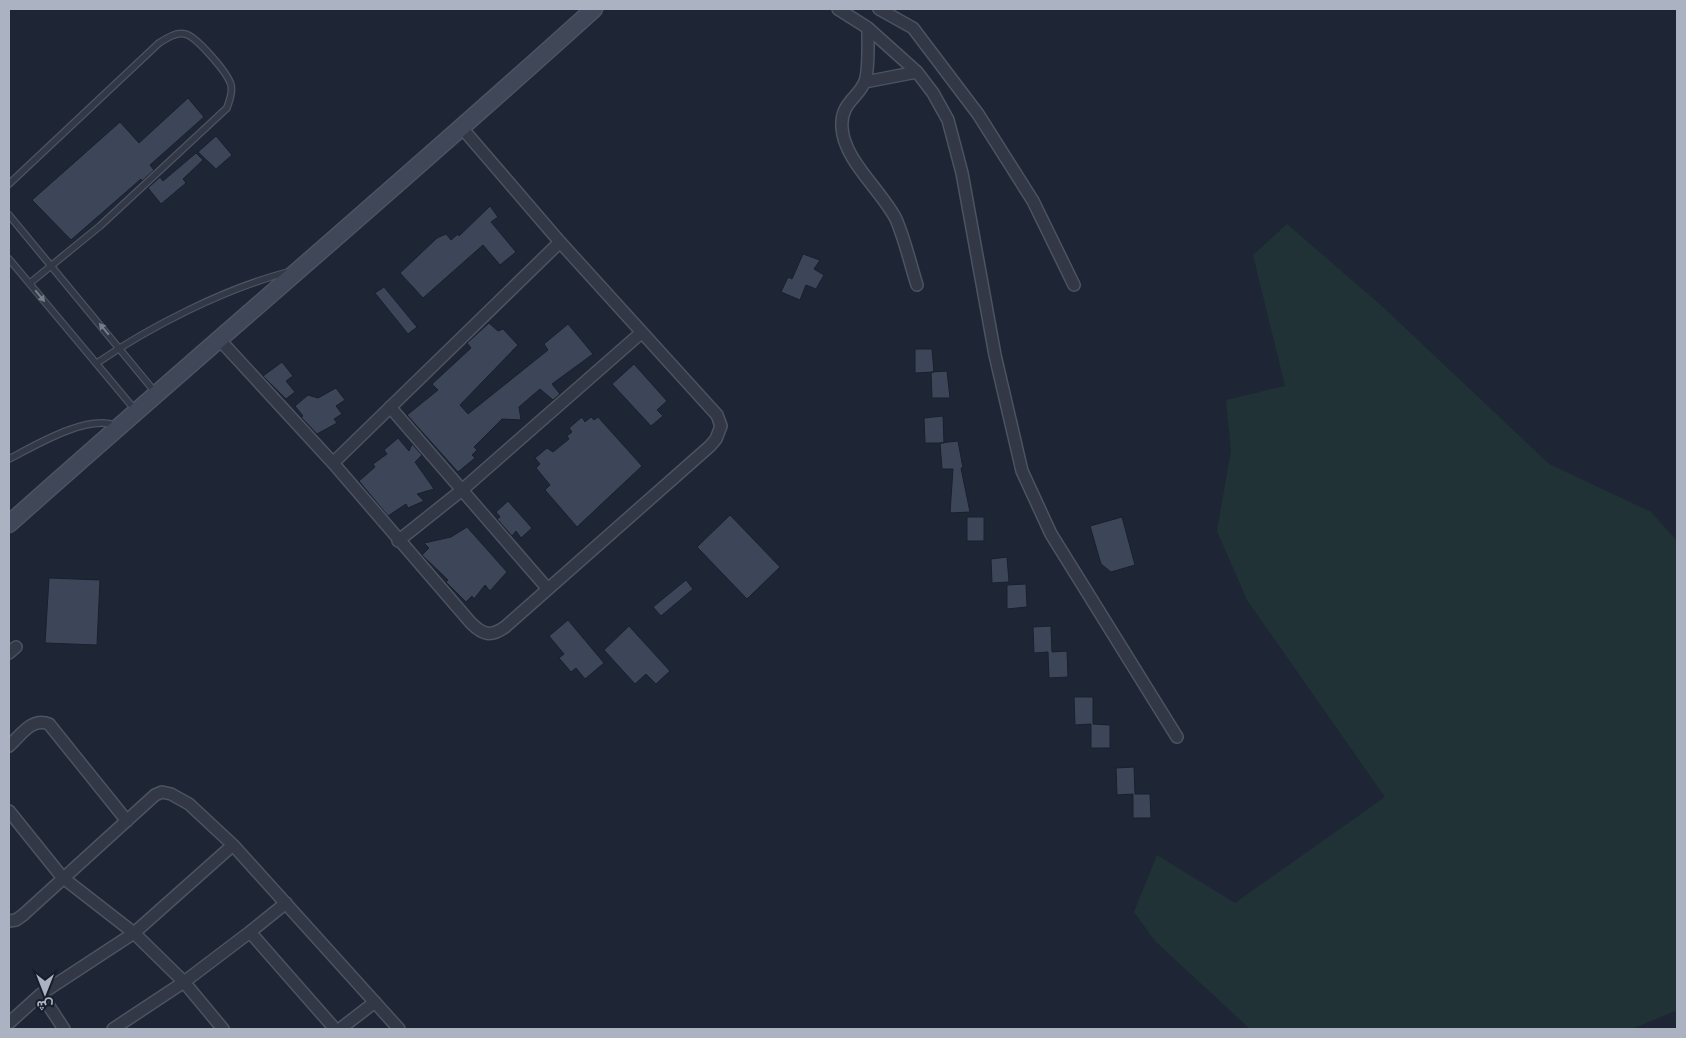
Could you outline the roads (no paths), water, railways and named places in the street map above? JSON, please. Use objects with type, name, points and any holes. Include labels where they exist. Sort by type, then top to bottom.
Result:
[{"type":"street","points":[[9,524],[136,411],[304,268],[594,9]]},
{"type":"street","points":[[838,9],[868,28],[917,72],[933,94],[948,120],[957,148],[1010,427],[1025,478],[1051,534],[1177,737]]},
{"type":"street","points":[[879,9],[913,28],[978,114],[1033,201],[1074,285]]},
{"type":"street","points":[[868,28],[865,82],[849,101],[843,117],[842,128],[846,146],[855,163],[869,178],[896,220],[916,285]]},
{"type":"street","points":[[865,82],[917,72]]},
{"type":"street","points":[[219,339],[333,463],[398,541],[471,623],[484,634],[490,635],[505,627],[710,446],[720,433],[721,426],[718,415],[641,333],[462,128]]},
{"type":"street","points":[[333,463],[560,242]]},
{"type":"street","points":[[398,541],[462,490],[641,333]]},
{"type":"street","points":[[390,408],[547,588]]},
{"type":"street","points":[[9,746],[35,722],[42,721],[49,724],[127,821]]},
{"type":"street","points":[[9,921],[16,920],[23,914],[155,795],[162,792],[171,794],[190,804],[234,845],[399,1029]]},
{"type":"street","points":[[9,810],[62,877],[134,933],[184,982],[223,1029]]},
{"type":"street","points":[[9,1023],[41,994],[134,933],[234,845]]},
{"type":"street","points":[[113,1029],[184,982],[286,903]]},
{"type":"street","points":[[250,932],[335,1029]]},
{"type":"street","points":[[41,994],[64,1029]]},
{"type":"street","points":[[340,1029],[375,1002]]},
{"type":"lane","points":[[9,184],[159,43],[171,36],[183,33],[194,37],[228,77],[231,86],[231,96],[227,108],[100,226],[30,284]]},
{"type":"lane","points":[[9,215],[156,394]]},
{"type":"lane","points":[[9,259],[136,411]]},
{"type":"lane","points":[[97,363],[120,348],[228,292],[304,268]]},
{"type":"lane","points":[[9,459],[50,438],[97,423],[108,423],[118,427]]}]
